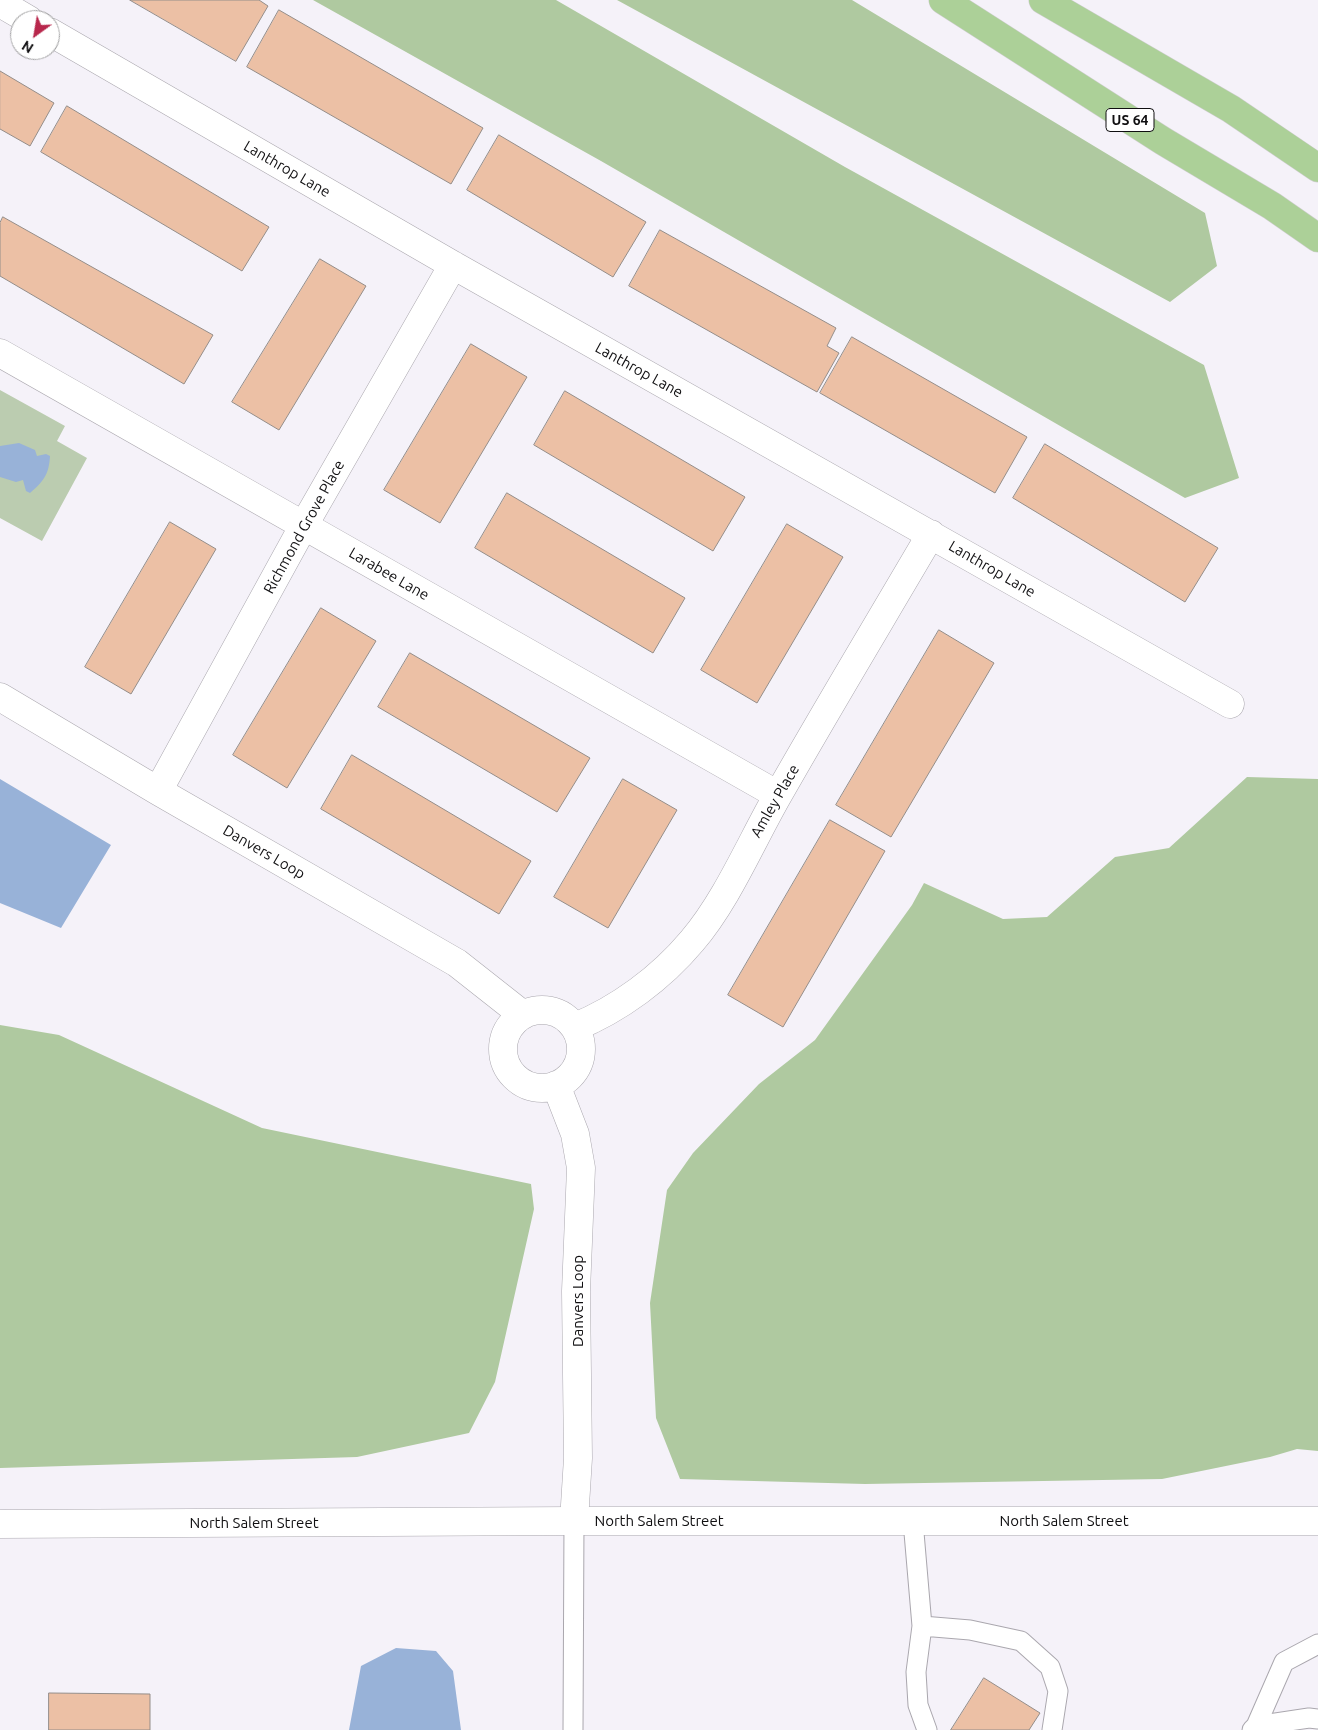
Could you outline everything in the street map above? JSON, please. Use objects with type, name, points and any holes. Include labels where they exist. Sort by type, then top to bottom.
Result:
[{"type":"highway","name":"US 64","points":[[943,0],[1163,141],[1272,206],[1318,238]]},
{"type":"highway","points":[[1043,0],[1231,109],[1318,168]]},
{"type":"highway","points":[[1272,206],[1318,253]]},
{"type":"street","points":[[0,3],[12,10]]},
{"type":"street","name":"Lanthrop Lane","points":[[60,38],[453,265],[1230,704]]},
{"type":"street","name":"Richmond Grove Place","points":[[158,791],[304,525],[453,265]]},
{"type":"street","name":"Larabee Lane","points":[[0,353],[778,795]]},
{"type":"street","name":"Amley Place","points":[[574,1027],[599,1017],[662,974],[693,940],[717,905],[778,795],[931,534]]},
{"type":"street","name":"Danvers Loop","points":[[0,697],[158,791],[457,963],[523,1015]]},
{"type":"street","points":[[534,1011],[551,1011],[566,1018],[574,1027],[580,1038],[581,1051],[579,1064],[572,1075],[556,1085],[538,1089],[526,1085],[508,1069],[503,1057],[503,1044],[506,1032],[513,1022],[523,1015],[534,1011]]},
{"type":"street","name":"Danvers Loop","points":[[556,1085],[575,1134],[580,1168],[576,1290],[578,1458],[574,1521]]},
{"type":"street","name":"North Salem Street","points":[[0,1524],[574,1521],[1318,1521]]},
{"type":"lane","points":[[572,1730],[574,1521]]},
{"type":"lane","points":[[913,1521],[922,1626],[916,1672],[918,1705],[927,1730]]},
{"type":"lane","points":[[922,1626],[970,1630],[1020,1641],[1050,1667],[1056,1683],[1058,1691],[1052,1730]]},
{"type":"lane","points":[[1254,1728],[1284,1662],[1318,1644]]},
{"type":"lane","points":[[1254,1728],[1309,1718],[1318,1719]]},
{"type":"green space","points":[[313,0],[556,0],[845,167],[1204,365],[1239,478],[1185,498],[601,161]]},
{"type":"green space","points":[[617,0],[852,0],[1205,213],[1217,266],[1170,302]]},
{"type":"green space","points":[[0,390],[65,426],[57,441],[87,458],[42,541],[0,518]]},
{"type":"green space","points":[[1247,777],[1318,779],[1318,1451],[1297,1449],[1270,1457],[1162,1479],[865,1484],[680,1479],[656,1418],[650,1303],[667,1190],[693,1153],[759,1084],[815,1040],[912,905],[924,883],[1003,919],[1047,917],[1115,857],[1169,848]]},
{"type":"green space","points":[[0,1025],[59,1035],[262,1128],[531,1184],[534,1209],[495,1382],[469,1433],[357,1457],[0,1468]]},
{"type":"water","points":[[19,443],[35,450],[37,456],[46,454],[50,456],[45,477],[30,493],[26,491],[23,480],[16,482],[0,477],[0,446]]},
{"type":"water","points":[[0,779],[111,845],[61,928],[0,903]]},
{"type":"water","points":[[396,1648],[436,1651],[453,1671],[461,1730],[349,1730],[361,1666]]},
{"type":"building","points":[[130,0],[259,0],[268,6],[236,61]]},
{"type":"building","points":[[279,10],[483,128],[451,184],[247,67]]},
{"type":"building","points":[[0,71],[54,103],[30,146],[0,129]]},
{"type":"building","points":[[67,106],[269,227],[242,271],[41,152]]},
{"type":"building","points":[[499,135],[646,222],[613,277],[467,190]]},
{"type":"building","points":[[3,217],[213,335],[184,384],[0,276],[0,223]]},
{"type":"building","points":[[660,230],[836,328],[827,346],[839,353],[817,392],[629,286]]},
{"type":"building","points":[[320,259],[366,286],[279,430],[232,402]]},
{"type":"building","points":[[852,337],[1027,437],[995,493],[820,393]]},
{"type":"building","points":[[471,344],[527,377],[440,523],[384,490]]},
{"type":"building","points":[[565,391],[745,497],[713,551],[534,445]]},
{"type":"building","points":[[1045,444],[1218,548],[1185,602],[1013,498]]},
{"type":"building","points":[[507,493],[685,598],[653,653],[475,548]]},
{"type":"building","points":[[170,522],[216,549],[131,694],[85,667]]},
{"type":"building","points":[[787,524],[843,557],[757,703],[701,670]]},
{"type":"building","points":[[321,608],[376,641],[287,788],[233,755]]},
{"type":"building","points":[[939,630],[994,663],[891,837],[836,805]]},
{"type":"building","points":[[410,653],[590,758],[557,812],[378,707]]},
{"type":"building","points":[[352,755],[531,861],[499,914],[321,809]]},
{"type":"building","points":[[623,779],[677,810],[608,928],[554,897]]},
{"type":"building","points":[[830,820],[885,851],[783,1027],[728,995]]},
{"type":"building","points":[[984,1678],[1040,1713],[1029,1730],[951,1730]]},
{"type":"building","points":[[49,1693],[150,1694],[150,1730],[49,1730]]}]
